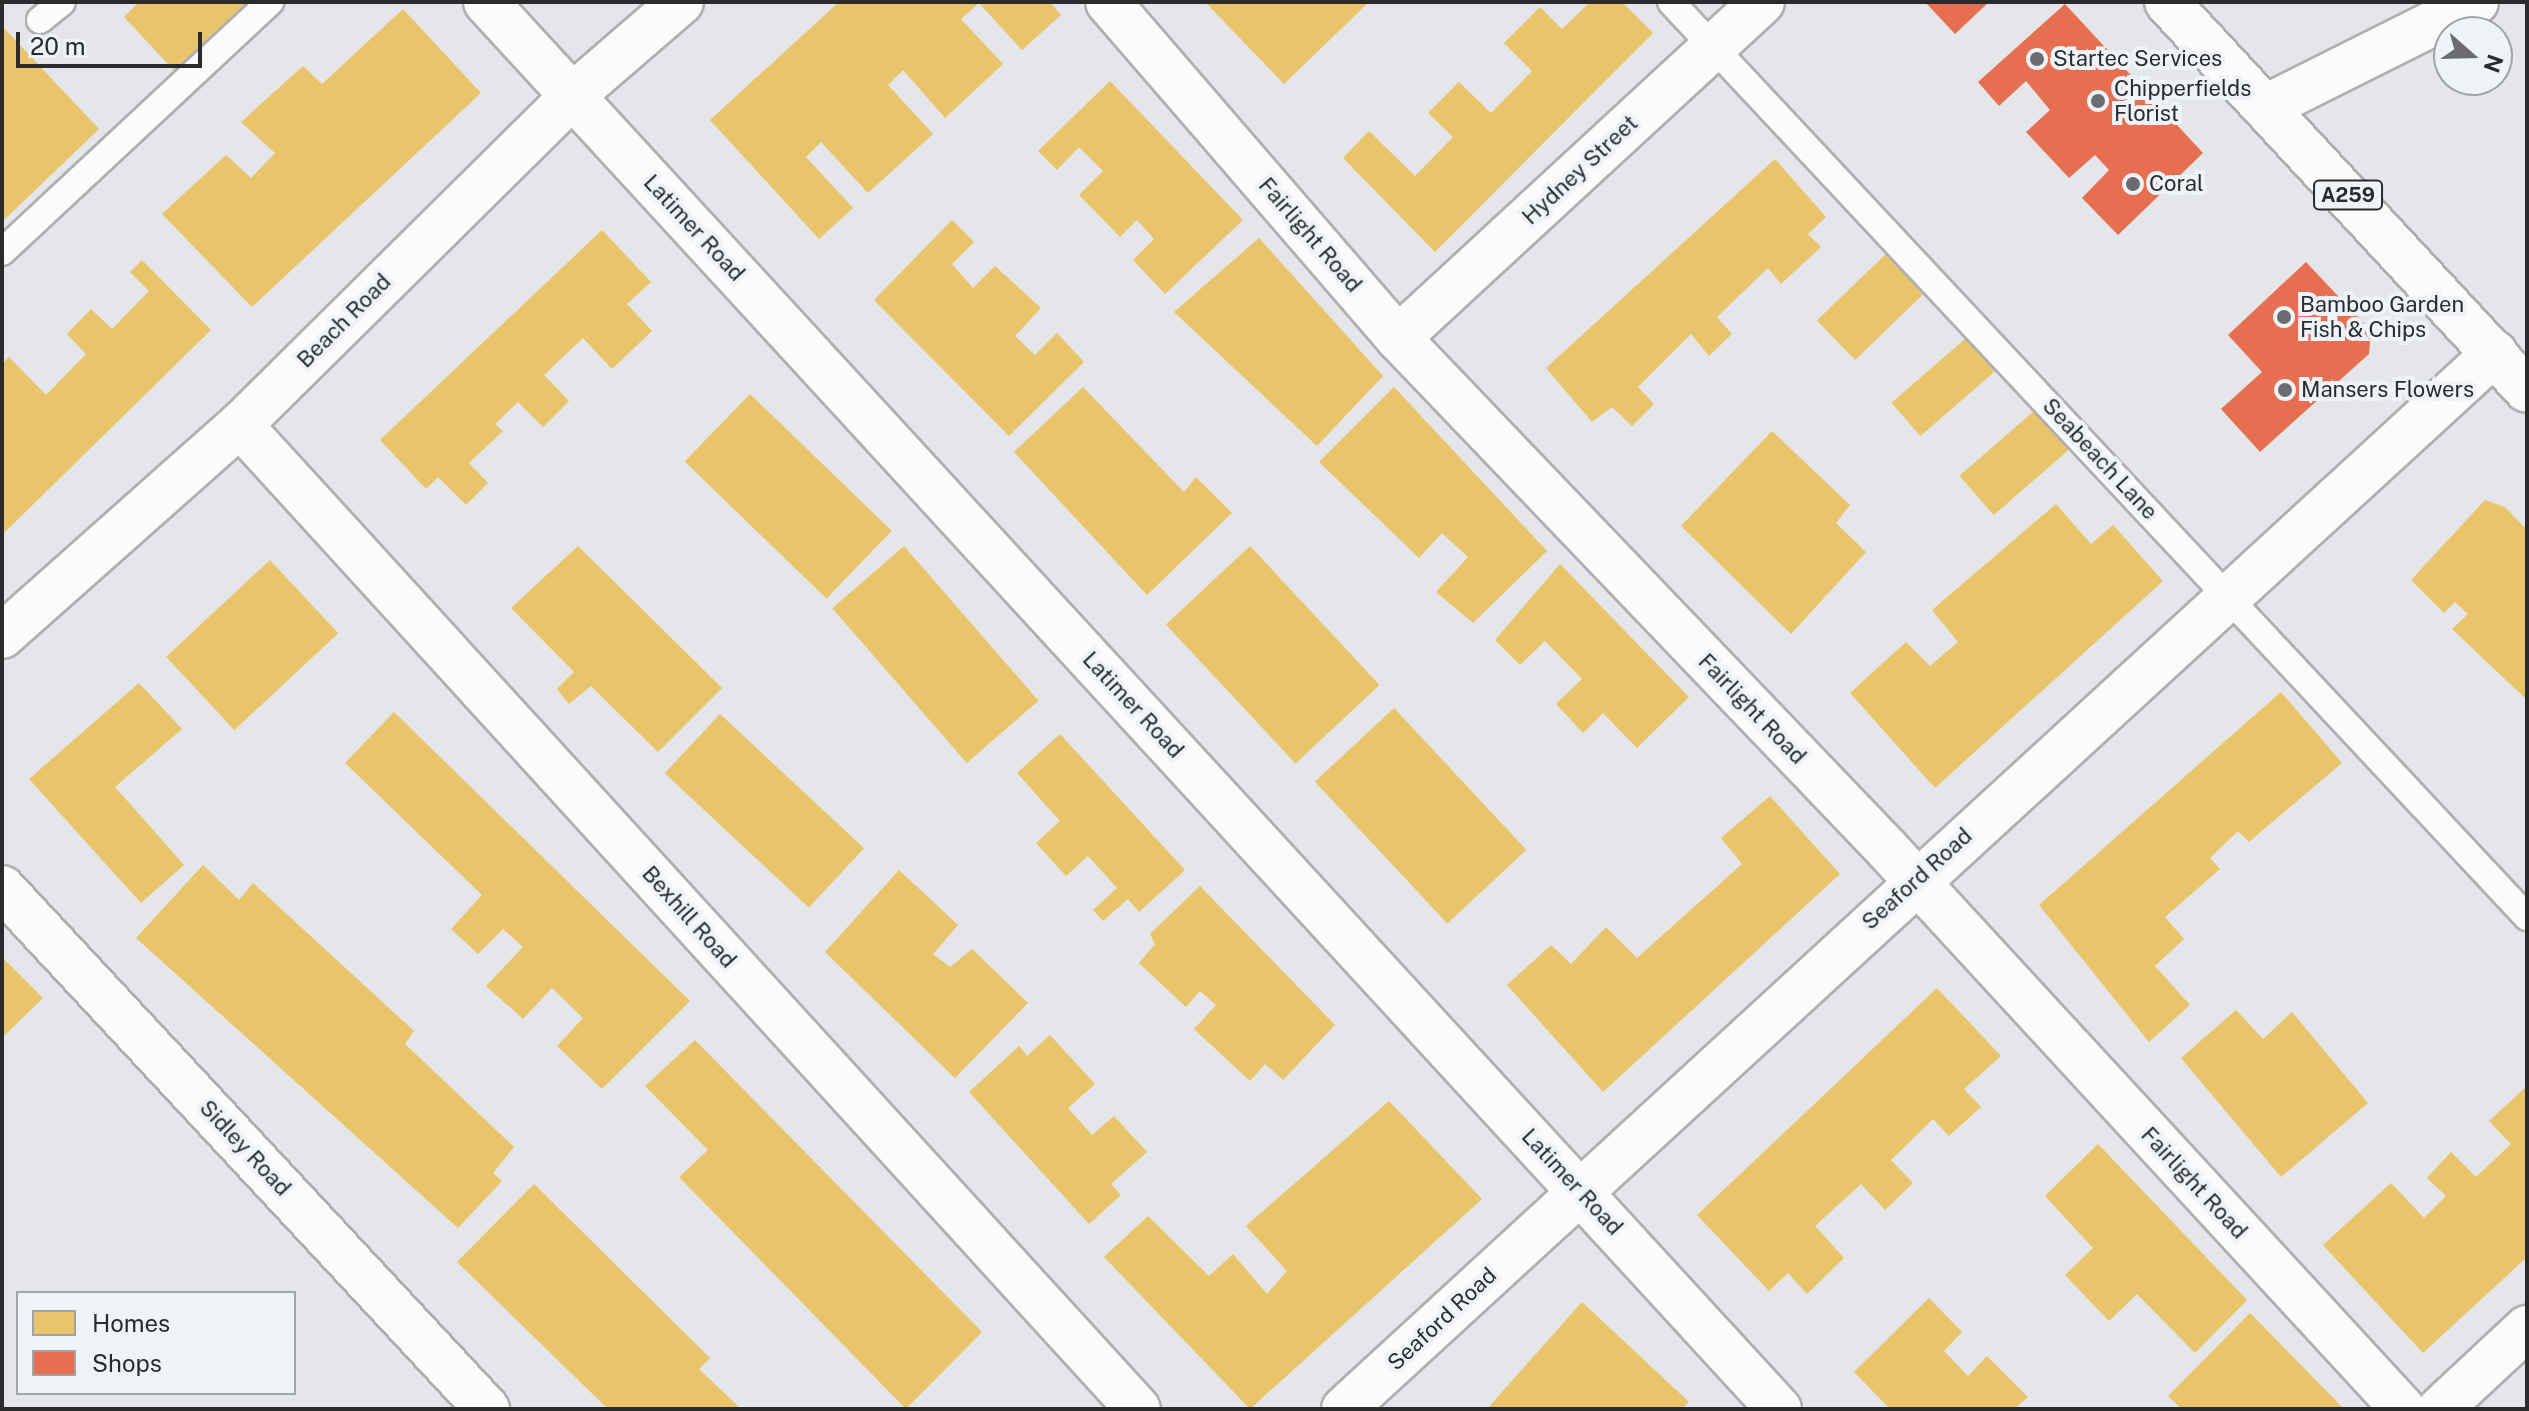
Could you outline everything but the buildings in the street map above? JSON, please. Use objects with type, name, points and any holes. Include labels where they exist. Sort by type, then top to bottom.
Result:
[{"type":"street","name":"Latimer Road","points":[[486,2],[1779,1409]]},
{"type":"street","name":"Beach Road","points":[[2,636],[240,425],[572,96],[681,2]]},
{"type":"street","name":"Fairlight Road","points":[[1108,2],[1398,338],[1914,880],[2403,1409]]},
{"type":"street","name":"Hydney Street","points":[[1398,338],[1762,2]]},
{"type":"street","name":"A259","points":[[2167,2],[2527,390]]},
{"type":"street","points":[[2266,107],[2476,2]]},
{"type":"street","name":"Seaford Road","points":[[1344,1409],[1914,880],[2495,353]]},
{"type":"street","name":"Bexhill Road","points":[[240,425],[1138,1409]]},
{"type":"street","name":"Sidley Road","points":[[2,888],[487,1409]]},
{"type":"street","points":[[2440,1409],[2527,1328]]},
{"type":"lane","points":[[40,20],[62,2]]},
{"type":"lane","points":[[2,252],[270,2]]},
{"type":"lane","name":"Seabeach Lane","points":[[1671,2],[2527,917]]},
{"type":"place","name":"Startec Services","points":[[2037,59]]},
{"type":"place","name":"Chipperfields Florist","points":[[2098,101]]},
{"type":"place","name":"Coral","points":[[2133,184]]},
{"type":"place","name":"Bamboo Garden Fish & Chips","points":[[2284,317]]},
{"type":"place","name":"Mansers Flowers","points":[[2285,390]]}]
